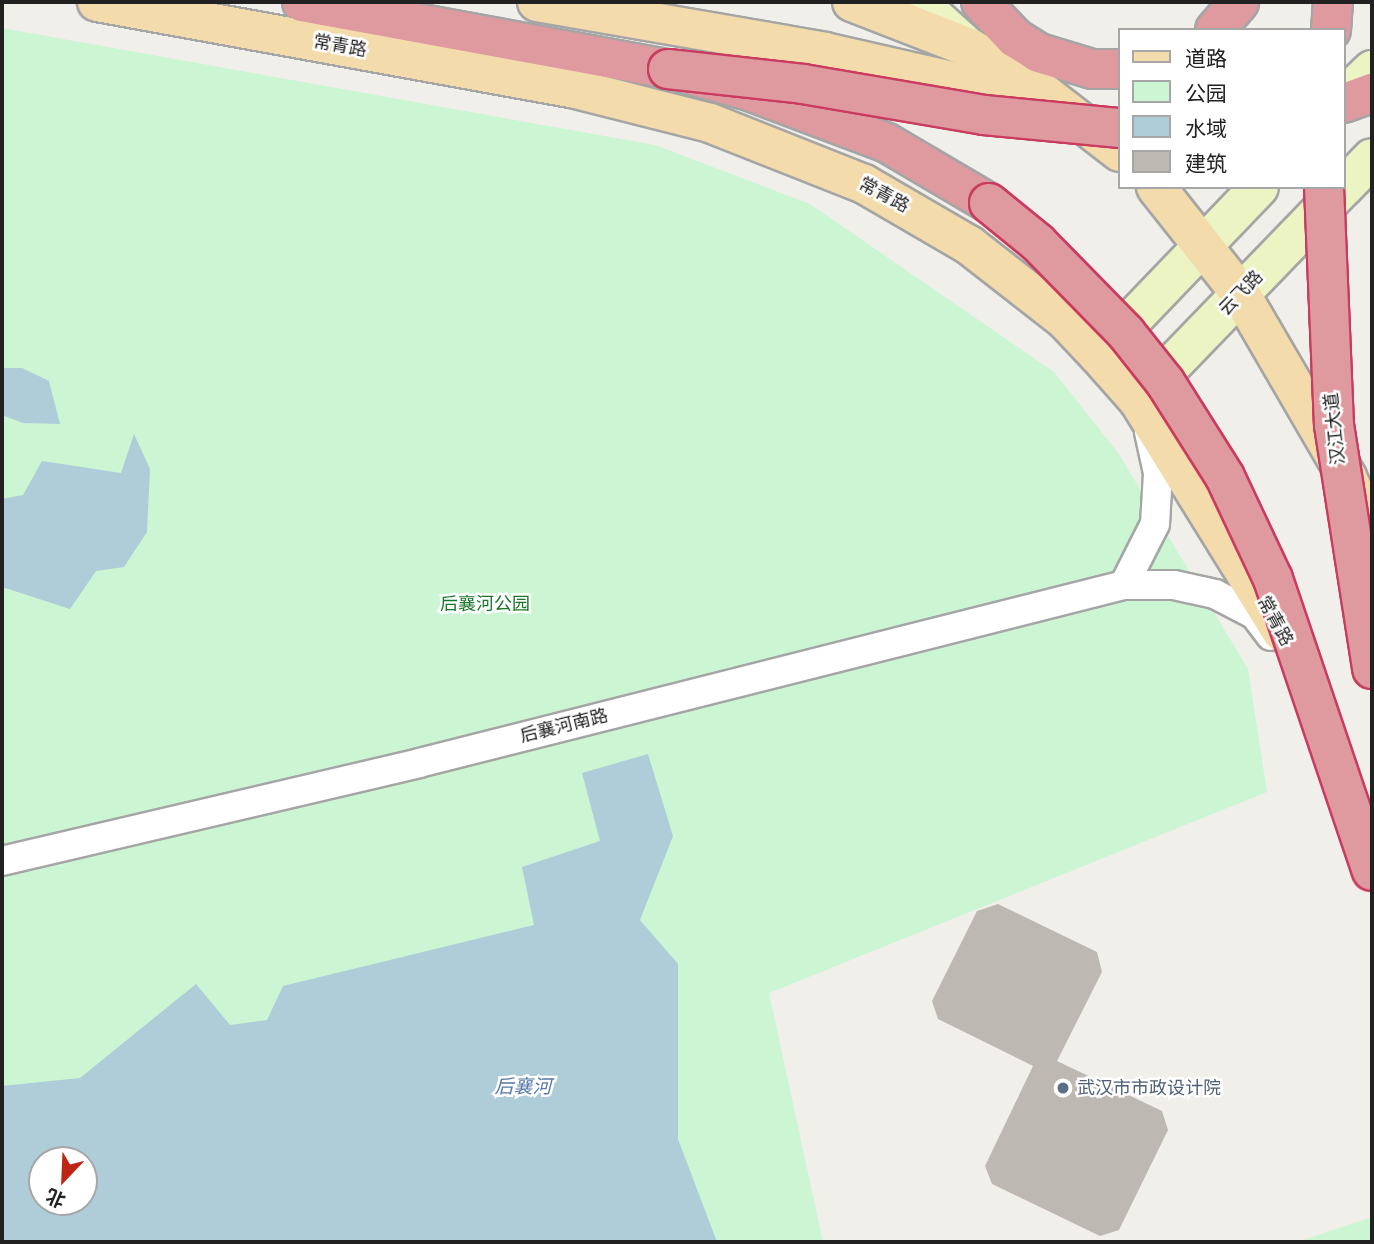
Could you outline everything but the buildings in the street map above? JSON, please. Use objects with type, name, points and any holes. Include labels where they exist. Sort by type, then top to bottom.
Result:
[{"type":"highway","points":[[302,2],[668,69],[803,84],[984,115],[1102,124]]},
{"type":"highway","points":[[981,2],[1015,38],[1039,53],[1079,66],[1118,69]]},
{"type":"highway","points":[[1217,28],[1238,2]]},
{"type":"highway","points":[[1331,28],[1333,2]]},
{"type":"highway","points":[[668,69],[823,115],[939,171],[1038,243],[1126,332],[1196,428],[1251,526],[1372,871]]},
{"type":"highway","points":[[1346,102],[1372,93]]},
{"type":"highway","name":"汉江大道","points":[[1324,189],[1334,425],[1372,669]]},
{"type":"main road","name":"常青路","points":[[97,2],[572,88],[762,140],[863,184],[969,245],[1065,320],[1138,400],[1262,598],[1338,742],[1372,825]]},
{"type":"main road","points":[[537,2],[838,54],[1012,95],[1102,124]]},
{"type":"main road","points":[[852,2],[970,48],[1102,124],[1118,149]]},
{"type":"main road","points":[[1158,189],[1206,244],[1240,293],[1347,477],[1372,533]]},
{"type":"street","points":[[918,2],[970,48]]},
{"type":"street","points":[[1346,95],[1372,70]]},
{"type":"street","name":"云飞路","points":[[1346,185],[1372,158]]},
{"type":"street","points":[[1098,355],[1257,189]]},
{"type":"street","name":"云飞路","points":[[1138,400],[1342,189]]},
{"type":"street","points":[[1124,585],[1146,548],[1158,498],[1153,444],[1138,400]]},
{"type":"street","name":"后襄河南路","points":[[2,861],[405,766],[1124,585],[1174,585],[1215,594],[1255,615],[1294,666],[1338,742]]},
{"type":"green space","name":"后襄河公园","points":[[2,28],[655,145],[810,204],[1054,372],[1119,454],[1248,669],[1267,792],[769,993],[823,1242],[2,1242]]},
{"type":"green space","points":[[1372,1217],[1372,1242],[1297,1242]]},
{"type":"water","points":[[2,368],[22,368],[49,381],[60,424],[23,423],[2,415]]},
{"type":"water","points":[[134,434],[150,469],[147,532],[124,567],[96,571],[70,609],[2,587],[2,499],[23,495],[42,461],[121,473]]},
{"type":"water","name":"后襄河","points":[[648,754],[673,836],[640,920],[678,964],[678,1139],[717,1242],[2,1242],[2,1086],[80,1078],[196,984],[230,1025],[267,1020],[283,986],[534,925],[522,867],[600,841],[582,773]]},
{"type":"place","name":"武汉市市政设计院","points":[[1063,1088]]}]
